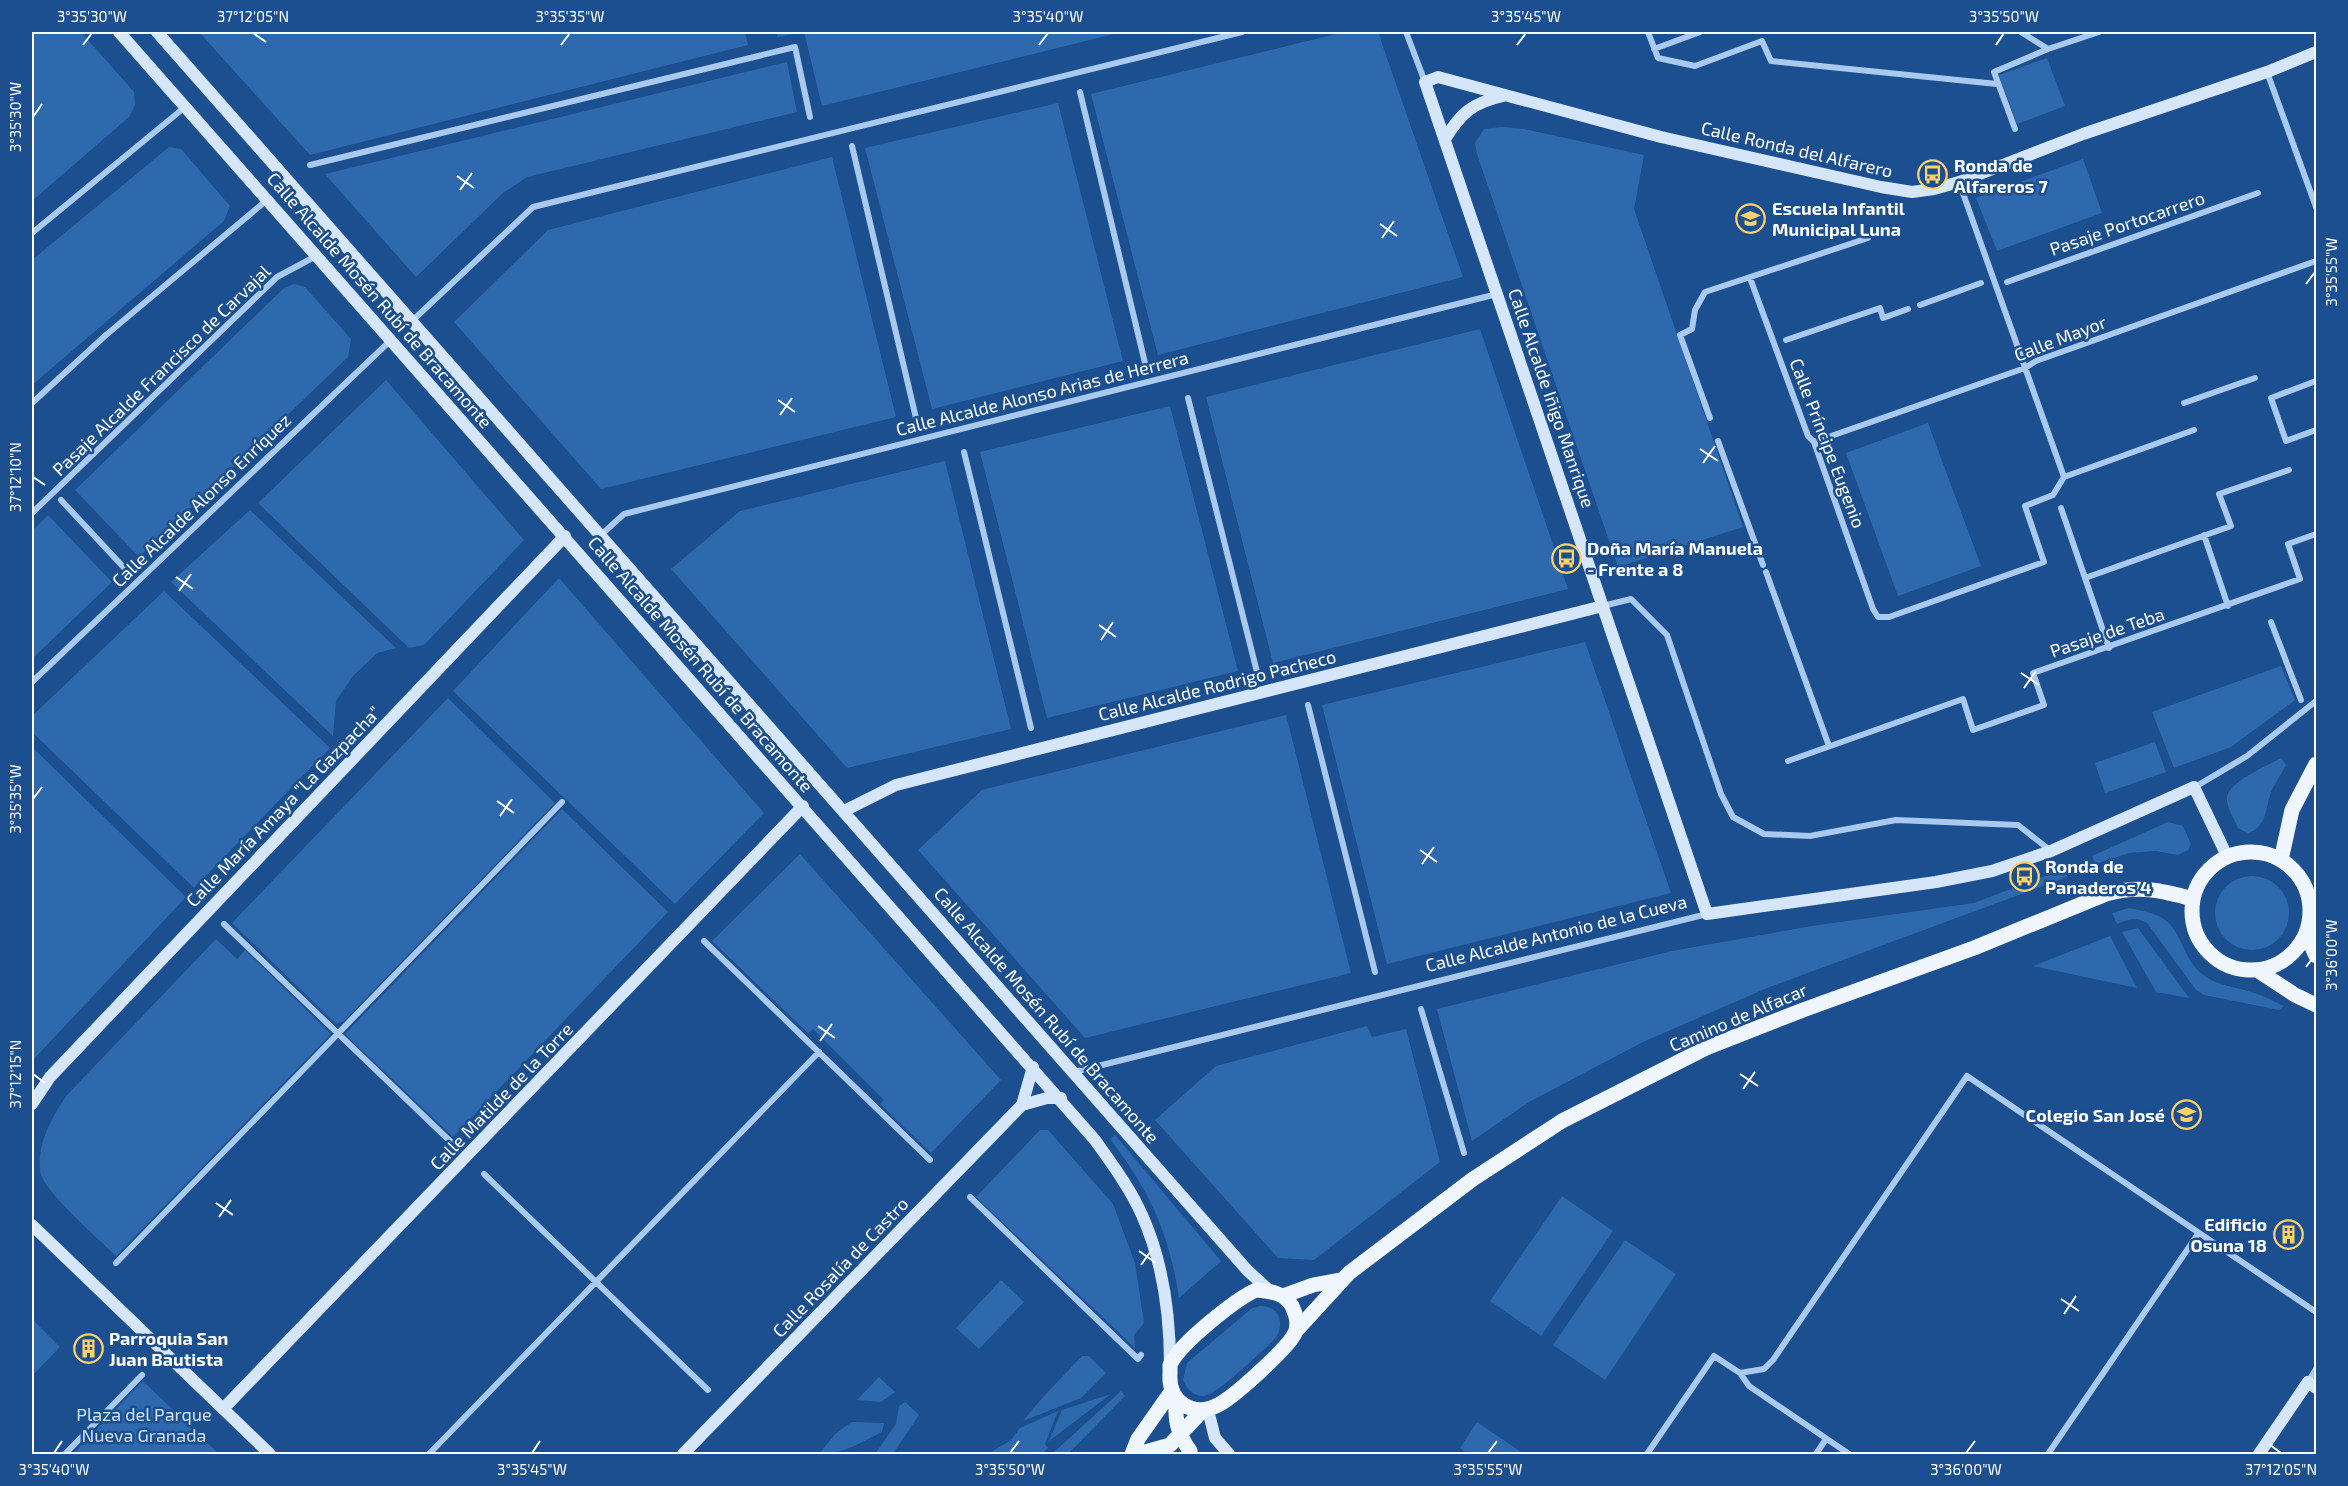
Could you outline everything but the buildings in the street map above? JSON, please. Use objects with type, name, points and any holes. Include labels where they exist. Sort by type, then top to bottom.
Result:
[{"type":"main road","points":[[2281,860],[2292,810],[2316,764]]},
{"type":"main road","points":[[2244,852],[2264,853],[2281,860],[2293,869],[2302,881],[2308,896],[2310,911],[2306,934],[2296,949],[2275,966],[2257,970],[2237,969],[2220,961],[2201,943],[2194,927],[2193,899],[2198,884],[2214,864],[2228,856],[2244,852]]},
{"type":"main road","name":"Camino de Alfacar","points":[[1205,1411],[1222,1403],[1285,1348],[1296,1331],[1340,1280],[1473,1179],[1562,1121],[1706,1048],[1974,948],[2106,894],[2127,888],[2155,889],[2193,899]]},
{"type":"main road","points":[[2306,934],[2316,956]]},
{"type":"main road","points":[[2257,970],[2295,995],[2316,1005]]},
{"type":"main road","name":"Camino de Alfacar","points":[[1170,1365],[1187,1342],[1242,1296],[1256,1290],[1276,1293],[1340,1280]]},
{"type":"main road","points":[[1276,1293],[1290,1303],[1297,1319],[1296,1331]]},
{"type":"main road","points":[[1170,1365],[1169,1385],[1174,1395],[1175,1441]]},
{"type":"main road","points":[[1174,1395],[1191,1408],[1205,1411]]},
{"type":"main road","points":[[1132,1455],[1138,1439],[1174,1395]]},
{"type":"main road","points":[[1138,1455],[1175,1441],[1205,1411]]},
{"type":"main road","points":[[1175,1441],[1192,1453]]},
{"type":"street","name":"Calle Alcalde Mosén Rubí de Bracamonte","points":[[119,32],[1061,1098],[1095,1140],[1123,1179],[1142,1214],[1158,1260],[1166,1302],[1170,1365]]},
{"type":"street","name":"Calle Alcalde Mosén Rubí de Bracamonte","points":[[157,32],[1247,1270],[1276,1293]]},
{"type":"street","points":[[411,322],[534,207],[1242,32]]},
{"type":"street","name":"Calle Alcalde Iñigo Manrique","points":[[1406,32],[1425,82],[1707,914]]},
{"type":"street","points":[[1648,32],[1658,58],[1695,66],[1762,41],[1771,61],[1997,84]]},
{"type":"street","points":[[1654,49],[1700,32]]},
{"type":"street","points":[[2020,32],[2048,49]]},
{"type":"street","points":[[2015,129],[1994,72],[2048,49],[2100,32]]},
{"type":"street","points":[[310,165],[795,47],[810,117]]},
{"type":"street","name":"Calle Ronda del Alfarero","points":[[1425,82],[1438,77],[1661,137],[1912,192],[1959,182],[2083,134],[2267,72],[2316,52]]},
{"type":"street","points":[[2267,72],[2316,207]]},
{"type":"street","points":[[1080,92],[1145,363]]},
{"type":"street","points":[[1444,139],[1467,109],[1483,100],[1503,96]]},
{"type":"street","points":[[32,233],[185,106]]},
{"type":"street","points":[[852,146],[916,418]]},
{"type":"street","points":[[1959,182],[2064,477],[2194,430]]},
{"type":"street","name":"Pasaje Portocarrero","points":[[2007,282],[2258,193]]},
{"type":"street","points":[[32,403],[106,335],[267,200]]},
{"type":"street","points":[[1710,418],[1680,335],[1692,329],[1695,310],[1705,292],[1741,282],[1868,238]]},
{"type":"street","name":"Pasaje Alcalde Francisco de Carvajal","points":[[32,513],[277,277],[316,256]]},
{"type":"street","name":"Calle Mayor","points":[[1814,442],[2025,368],[2036,361],[2316,261]]},
{"type":"street","name":"Calle Príncipe Eugenio","points":[[1750,278],[1808,436],[1814,442],[1873,609],[1878,617],[1889,617],[2044,562],[2025,506],[2054,495],[2064,477]]},
{"type":"street","points":[[1920,305],[1981,283]]},
{"type":"street","name":"Calle Alcalde Alonso Arias de Herrera","points":[[601,535],[624,514],[1497,294]]},
{"type":"street","points":[[1786,340],[1880,308],[1883,318],[1908,309]]},
{"type":"street","name":"Calle Alcalde Alonso Enríquez","points":[[32,682],[391,340]]},
{"type":"street","points":[[2184,403],[2255,378]]},
{"type":"street","points":[[2316,381],[2271,398],[2286,441],[2316,430]]},
{"type":"street","points":[[1188,398],[1257,672]]},
{"type":"street","points":[[1718,441],[1829,746]]},
{"type":"street","points":[[964,452],[1031,728]]},
{"type":"street","points":[[2085,578],[2231,525],[2219,494],[2289,470]]},
{"type":"street","points":[[61,500],[128,572]]},
{"type":"street","points":[[2061,508],[2109,648]]},
{"type":"street","name":"Pasaje de Teba","points":[[1788,761],[1964,699],[1973,730],[2044,705],[2033,673],[2300,579],[2288,544],[2316,534]]},
{"type":"street","points":[[2204,535],[2228,606]]},
{"type":"street","name":"Calle María Amaya \"La Gazpacha\"","points":[[32,1104],[50,1077],[565,536]]},
{"type":"street","points":[[1603,606],[1631,599],[1667,635],[1721,794],[1733,817],[1764,834],[1810,836],[1896,820],[2018,825],[2051,851]]},
{"type":"street","name":"Calle Alcalde Rodrigo Pacheco","points":[[844,811],[896,785],[1603,606]]},
{"type":"street","points":[[2271,622],[2301,700]]},
{"type":"street","points":[[2228,856],[2194,787],[2247,756],[2316,701]]},
{"type":"street","points":[[1308,705],[1375,972]]},
{"type":"street","name":"Calle Alcalde Antonio de la Cueva","points":[[1074,1072],[1707,914],[1936,882],[1992,871],[2051,851],[2194,787]]},
{"type":"street","points":[[116,1263],[562,802]]},
{"type":"street","name":"Calle Matilde de la Torre","points":[[224,1409],[803,806]]},
{"type":"street","points":[[224,924],[452,1143]]},
{"type":"street","points":[[704,942],[930,1160]]},
{"type":"street","points":[[1421,1009],[1464,1154]]},
{"type":"street","points":[[429,1455],[819,1052]]},
{"type":"street","name":"Calle Rosalía de Castro","points":[[683,1455],[1022,1105],[1033,1067]]},
{"type":"street","points":[[1740,1373],[1764,1369],[1773,1360],[1966,1076],[2316,1312]]},
{"type":"street","points":[[1022,1105],[1047,1098],[1061,1098]]},
{"type":"street","points":[[484,1174],[708,1390]]},
{"type":"street","points":[[970,1197],[1138,1359],[1141,1355]]},
{"type":"street","points":[[32,1224],[270,1455]]},
{"type":"street","points":[[2048,1455],[2198,1234]]},
{"type":"street","points":[[1647,1455],[1714,1356],[1740,1373],[1749,1386],[1849,1455]]},
{"type":"street","points":[[2259,1455],[2312,1385],[2316,1369]]},
{"type":"street","points":[[65,1455],[142,1375]]},
{"type":"street","points":[[1205,1411],[1215,1438],[1229,1455]]},
{"type":"street","points":[[1816,1455],[1826,1439]]},
{"type":"green space","points":[[32,32],[81,32],[134,92],[135,105],[129,117],[32,201]]},
{"type":"green space","points":[[199,32],[745,32],[748,45],[310,155]]},
{"type":"green space","points":[[776,32],[804,32],[778,37]]},
{"type":"green space","points":[[804,32],[1122,32],[822,106]]},
{"type":"green space","points":[[1344,32],[1378,32],[1463,277],[1158,355],[1091,94]]},
{"type":"green space","points":[[2047,58],[2065,106],[2017,124],[1999,75]]},
{"type":"green space","points":[[787,62],[797,112],[527,177],[503,193],[416,277],[325,174]]},
{"type":"green space","points":[[1058,103],[1123,361],[932,409],[865,148]]},
{"type":"green space","points":[[1502,127],[1524,129],[1644,155],[1634,209],[1743,527],[1618,567],[1477,154],[1475,143],[1484,129]]},
{"type":"green space","points":[[169,147],[181,149],[230,206],[224,221],[32,385],[32,260]]},
{"type":"green space","points":[[832,157],[896,417],[601,489],[454,322],[548,230]]},
{"type":"green space","points":[[2083,159],[2102,213],[1997,251],[1976,198]]},
{"type":"green space","points":[[294,284],[305,287],[351,339],[348,357],[139,557],[75,490],[284,288]]},
{"type":"green space","points":[[1480,329],[1568,589],[1273,663],[1206,397]]},
{"type":"green space","points":[[386,380],[524,540],[424,645],[409,648],[258,503]]},
{"type":"green space","points":[[1170,406],[1238,671],[1047,718],[980,452]]},
{"type":"green space","points":[[1928,423],[1981,566],[1898,596],[1846,453]]},
{"type":"green space","points":[[945,461],[1011,729],[847,768],[671,569],[740,511]]},
{"type":"green space","points":[[250,510],[396,648],[377,653],[353,676],[336,701],[333,736],[171,582]]},
{"type":"green space","points":[[48,515],[112,582],[32,659],[32,531]]},
{"type":"green space","points":[[559,578],[764,813],[675,904],[453,691]]},
{"type":"green space","points":[[164,591],[330,748],[194,888],[32,732],[32,716]]},
{"type":"green space","points":[[1585,642],[1671,893],[1387,964],[1322,705]]},
{"type":"green space","points":[[2281,666],[2295,700],[2231,747],[2174,768],[2152,712]]},
{"type":"green space","points":[[448,698],[555,803],[344,1021],[336,1024],[232,923]]},
{"type":"green space","points":[[1286,715],[1351,973],[1085,1038],[918,850],[982,790]]},
{"type":"green space","points":[[2155,742],[2166,772],[2105,793],[2095,763]]},
{"type":"green space","points":[[32,747],[186,897],[32,1061]]},
{"type":"green space","points":[[2281,758],[2286,765],[2272,790],[2263,821],[2248,833],[2238,828],[2227,801],[2228,794],[2239,782]]},
{"type":"green space","points":[[562,809],[668,912],[453,1137],[345,1034]]},
{"type":"green space","points":[[2168,822],[2183,826],[2191,844],[2188,850],[2178,855],[2156,851],[2129,853],[2096,864],[2092,856]]},
{"type":"green space","points":[[800,854],[1001,1080],[931,1153],[880,1104],[884,1100],[813,1029],[808,1033],[712,941]]},
{"type":"green space","points":[[2064,869],[2067,877],[1767,988],[1643,1042],[1529,1102],[1472,1141],[1437,1009],[1672,951],[1812,926],[1974,903]]},
{"type":"green space","points":[[2252,876],[2266,879],[2278,887],[2286,899],[2289,913],[2286,927],[2278,939],[2266,947],[2252,950],[2238,947],[2226,939],[2218,927],[2215,913],[2218,899],[2226,887],[2238,879]]},
{"type":"green space","points":[[2129,908],[2152,913],[2171,925],[2191,961],[2208,978],[2258,994],[2284,1006],[2279,1010],[2204,995],[2196,990],[2147,923],[2132,919],[2117,924],[2112,913]]},
{"type":"green space","points":[[2138,928],[2189,998],[2156,992],[2122,932]]},
{"type":"green space","points":[[2110,936],[2137,988],[2033,966]]},
{"type":"green space","points":[[216,939],[237,959],[245,950],[331,1034],[116,1256],[61,1202],[43,1179],[40,1161],[43,1140],[51,1121],[67,1095]]},
{"type":"green space","points":[[1367,1026],[1372,1037],[1406,1029],[1440,1162],[1314,1260],[1278,1258],[1155,1120],[1216,1066]]},
{"type":"green space","points":[[1040,1130],[1048,1130],[1113,1204],[1135,1263],[1144,1323],[1134,1335],[1135,1348],[976,1197]]},
{"type":"green space","points":[[1115,1135],[1221,1261],[1179,1298],[1170,1253],[1156,1214],[1136,1177],[1110,1139]]},
{"type":"green space","points":[[1562,1196],[1613,1231],[1541,1336],[1490,1301]]},
{"type":"green space","points":[[1625,1240],[1676,1274],[1605,1380],[1553,1345]]},
{"type":"green space","points":[[1001,1280],[1024,1302],[979,1349],[956,1328]]},
{"type":"green space","points":[[1260,1306],[1272,1309],[1278,1316],[1280,1326],[1276,1338],[1240,1371],[1210,1394],[1200,1396],[1191,1391],[1183,1380],[1187,1363],[1252,1308]]},
{"type":"green space","points":[[32,1319],[60,1347],[32,1376]]},
{"type":"green space","points":[[1082,1356],[1089,1356],[1106,1373],[1081,1398],[1023,1421],[1044,1396]]},
{"type":"green space","points":[[879,1377],[895,1392],[881,1402],[857,1400]]},
{"type":"green space","name":"Plaza del Parque Nueva Granada","points":[[143,1381],[219,1454],[73,1454]]},
{"type":"green space","points":[[1121,1391],[1125,1396],[1068,1454],[1052,1454]]},
{"type":"green space","points":[[1111,1394],[1049,1441],[1062,1410]]},
{"type":"green space","points":[[905,1402],[919,1415],[893,1454],[875,1454],[896,1424],[899,1406]]},
{"type":"green space","points":[[1058,1411],[1045,1444],[1048,1448],[1041,1454],[988,1454],[1011,1440],[1020,1428]]},
{"type":"green space","points":[[852,1422],[884,1423],[882,1432],[859,1444],[836,1452],[819,1454],[835,1434]]},
{"type":"green space","points":[[1477,1422],[1524,1454],[1468,1454],[1460,1448]]},
{"type":"place","name":"Ronda de Alfareros 7","points":[[1933,175]]},
{"type":"place","name":"Escuela Infantil Municipal Luna","points":[[1751,218]]},
{"type":"place","name":"Doña María Manuela - Frente a 8","points":[[1566,558]]},
{"type":"place","name":"Ronda de Panaderos 4","points":[[2024,876]]},
{"type":"place","name":"Colegio San José","points":[[2186,1115]]},
{"type":"place","name":"Edificio Osuna 18","points":[[2288,1234]]},
{"type":"place","name":"Parroquia San Juan Bautista","points":[[88,1348]]}]
